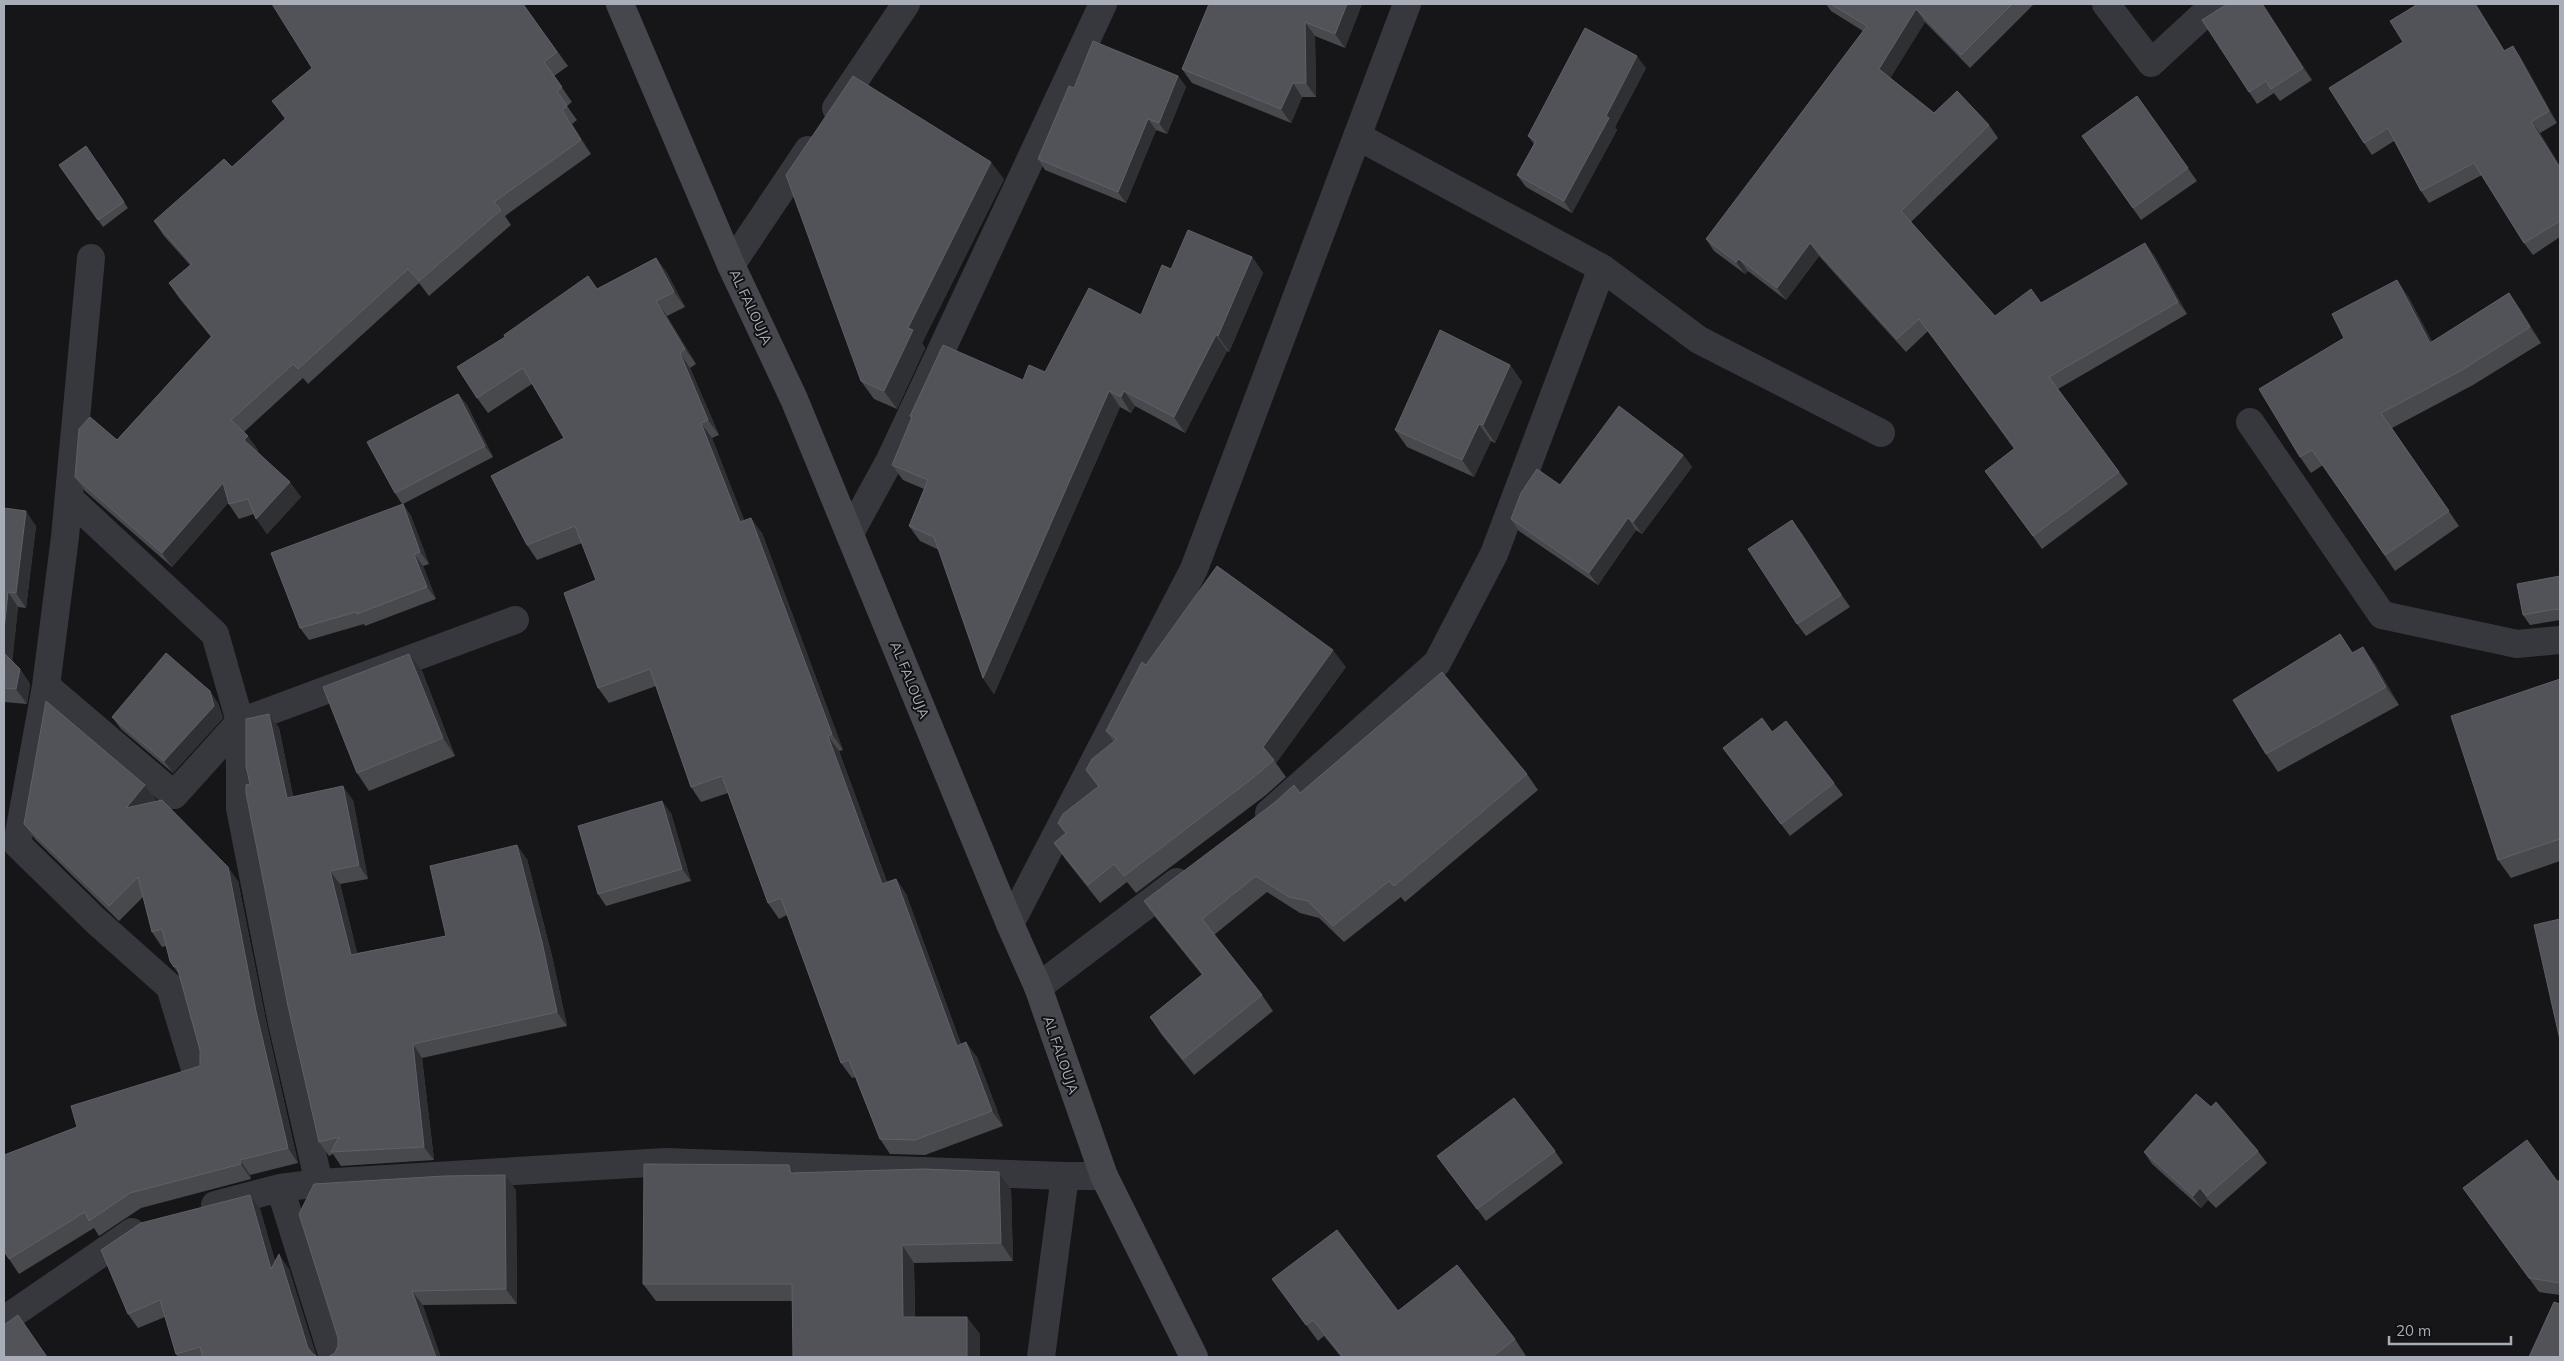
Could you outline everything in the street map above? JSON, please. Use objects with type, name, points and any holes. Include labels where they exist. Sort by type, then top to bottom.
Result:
[{"type":"main road","name":"AL FALOUJA","points":[[620,4],[731,265],[794,399],[1010,924],[1038,987],[1104,1176],[1194,1357]]},
{"type":"street","points":[[731,265],[906,4]]},
{"type":"street","points":[[850,534],[890,460],[1103,4]]},
{"type":"street","points":[[1010,924],[1194,569],[1407,4]]},
{"type":"street","points":[[2106,4],[2151,63],[2215,4]]},
{"type":"street","points":[[1357,136],[1602,268],[1700,340],[1881,433]]},
{"type":"street","points":[[91,258],[69,498],[46,686],[17,844],[96,921],[170,987],[195,1069]]},
{"type":"street","points":[[1252,825],[1276,807],[1437,663],[1494,554],[1602,268]]},
{"type":"street","points":[[2250,422],[2382,615],[2516,644],[2560,640]]},
{"type":"street","points":[[69,498],[215,634],[240,722],[240,808],[282,1024],[319,1183]]},
{"type":"street","points":[[46,686],[174,795],[240,722],[515,620]]},
{"type":"street","points":[[1038,987],[1197,867]]},
{"type":"street","points":[[193,1210],[280,1188],[319,1183],[665,1162],[1104,1176]]},
{"type":"street","points":[[1041,1357],[1066,1176]]},
{"type":"street","points":[[280,1188],[333,1357]]},
{"type":"street","points":[[4,1320],[145,1223],[155,1221]]},
{"type":"building","points":[[272,4],[523,4],[557,52],[544,62],[562,87],[557,91],[567,106],[562,110],[581,140],[494,202],[501,210],[419,281],[408,269],[298,369],[293,364],[231,420],[248,436],[244,440],[290,482],[256,519],[248,499],[229,504],[223,483],[162,553],[75,477],[79,429],[90,417],[117,440],[212,336],[169,283],[192,264],[154,221],[224,159],[232,167],[286,118],[272,101],[312,68]]},
{"type":"building","points":[[1209,4],[1347,4],[1335,34],[1305,22],[1306,83],[1293,83],[1281,109],[1182,69]]},
{"type":"building","points":[[1831,4],[2012,4],[1961,55],[1916,9],[1879,69],[1934,113],[1957,91],[1989,125],[1901,211],[1995,316],[2031,289],[2041,303],[2145,243],[2178,302],[2049,377],[2119,472],[2033,536],[1985,471],[2015,448],[1919,319],[1897,339],[1810,243],[1777,288],[1739,259],[1736,262],[1706,239],[1867,26]]},
{"type":"building","points":[[2227,4],[2262,4],[2303,68],[2271,89],[2266,81],[2249,92],[2202,20]]},
{"type":"building","points":[[2418,4],[2475,4],[2504,51],[2513,46],[2549,111],[2531,122],[2560,168],[2560,221],[2524,243],[2474,163],[2421,191],[2388,128],[2364,143],[2329,88],[2403,42],[2390,21]]},
{"type":"building","points":[[1585,28],[1637,56],[1606,116],[1609,118],[1564,201],[1517,175],[1536,141],[1528,136]]},
{"type":"building","points":[[1093,41],[1178,76],[1159,123],[1148,119],[1118,192],[1038,159],[1069,86],[1074,88]]},
{"type":"building","points":[[853,76],[991,162],[908,328],[913,330],[884,391],[861,381],[786,175]]},
{"type":"building","points":[[2137,96],[2188,168],[2133,208],[2082,136]]},
{"type":"building","points":[[86,146],[124,202],[98,220],[59,165]]},
{"type":"building","points":[[1188,230],[1252,257],[1218,336],[1216,335],[1174,417],[1124,391],[1121,397],[1109,391],[983,678],[934,537],[909,526],[928,480],[892,465],[912,417],[910,416],[943,345],[1023,380],[1029,365],[1045,372],[1089,288],[1141,315],[1162,265],[1171,269]]},
{"type":"building","points":[[656,258],[674,292],[656,301],[685,349],[680,353],[708,420],[701,423],[740,522],[751,518],[832,734],[828,736],[882,884],[896,879],[957,1046],[966,1042],[992,1111],[915,1140],[880,1139],[849,1060],[841,1063],[781,898],[768,903],[722,776],[691,787],[650,669],[598,688],[564,593],[596,580],[575,526],[527,545],[491,476],[564,438],[523,368],[477,398],[457,367],[505,337],[504,335],[588,276],[597,289]]},
{"type":"building","points":[[2397,280],[2430,343],[2509,293],[2530,327],[2462,370],[2381,413],[2449,511],[2385,555],[2312,450],[2300,457],[2259,389],[2344,338],[2332,314]]},
{"type":"building","points":[[1440,330],[1510,365],[1483,425],[1479,424],[1462,460],[1395,430]]},
{"type":"building","points":[[458,394],[485,446],[395,493],[367,442]]},
{"type":"building","points":[[1619,406],[1683,455],[1633,522],[1628,518],[1589,573],[1511,519],[1521,493],[1537,469],[1560,485]]},
{"type":"building","points":[[403,504],[420,552],[414,554],[427,587],[357,614],[356,612],[300,628],[271,553]]},
{"type":"building","points":[[4,508],[26,511],[16,593],[8,592],[4,630]]},
{"type":"building","points":[[1792,520],[1841,595],[1797,624],[1748,549]]},
{"type":"building","points":[[1217,566],[1333,650],[1263,747],[1274,760],[1124,876],[1114,864],[1088,885],[1054,843],[1066,833],[1058,823],[1063,814],[1099,786],[1086,770],[1092,759],[1117,739],[1106,731],[1142,662],[1146,665]]},
{"type":"building","points":[[2560,576],[2560,609],[2523,615],[2517,584]]},
{"type":"building","points":[[2340,634],[2352,653],[2363,647],[2386,687],[2266,754],[2233,700]]},
{"type":"building","points":[[4,653],[20,669],[16,689],[4,688]]},
{"type":"building","points":[[166,653],[210,691],[214,706],[164,761],[112,717]]},
{"type":"building","points":[[409,654],[443,738],[357,773],[323,687]]},
{"type":"building","points":[[1442,672],[1527,774],[1394,886],[1389,881],[1333,926],[1308,901],[1289,897],[1256,876],[1202,919],[1262,995],[1183,1059],[1150,1017],[1203,974],[1144,901],[1274,803],[1294,785],[1300,793]]},
{"type":"building","points":[[2560,679],[2560,839],[2498,860],[2451,716]]},
{"type":"building","points":[[46,701],[145,785],[126,808],[162,800],[228,867],[256,1011],[288,1148],[240,1160],[241,1164],[130,1193],[89,1221],[85,1212],[9,1259],[4,1251],[4,1155],[77,1127],[71,1106],[200,1066],[200,1050],[177,966],[174,967],[170,961],[162,929],[152,932],[138,877],[109,906],[24,824]]},
{"type":"building","points":[[269,714],[287,798],[343,786],[359,865],[330,871],[351,955],[446,936],[430,866],[517,845],[542,942],[557,1012],[413,1044],[424,1147],[331,1152],[339,1137],[319,1142],[288,1006],[246,793],[246,785],[250,784],[246,766],[246,719]]},
{"type":"building","points":[[1762,718],[1772,732],[1786,721],[1834,783],[1781,824],[1723,748]]},
{"type":"building","points":[[662,801],[682,869],[598,894],[578,826]]},
{"type":"building","points":[[2560,919],[2560,1040],[2534,925]]},
{"type":"building","points":[[2196,1094],[2211,1107],[2216,1102],[2258,1151],[2207,1196],[2200,1188],[2193,1196],[2144,1152]]},
{"type":"building","points":[[1514,1098],[1555,1151],[1477,1209],[1437,1156]]},
{"type":"building","points":[[2527,1140],[2557,1181],[2560,1181],[2560,1283],[2529,1278],[2463,1188]]},
{"type":"building","points":[[644,1164],[789,1165],[791,1173],[923,1169],[999,1172],[1001,1243],[902,1245],[903,1317],[967,1317],[967,1357],[793,1357],[792,1284],[643,1284]]},
{"type":"building","points":[[505,1175],[506,1289],[412,1291],[436,1357],[328,1357],[335,1353],[338,1346],[338,1338],[299,1214],[314,1184],[444,1176]]},
{"type":"building","points":[[250,1195],[271,1269],[279,1254],[308,1348],[318,1357],[203,1357],[200,1347],[176,1354],[160,1300],[128,1314],[101,1250],[141,1223]]},
{"type":"building","points":[[1337,1230],[1398,1311],[1457,1265],[1515,1339],[1492,1357],[1343,1357],[1313,1320],[1306,1325],[1272,1279]]},
{"type":"building","points":[[2554,1302],[2560,1304],[2560,1357],[2529,1357]]},
{"type":"building","points":[[18,1315],[47,1357],[4,1357],[4,1325]]}]
